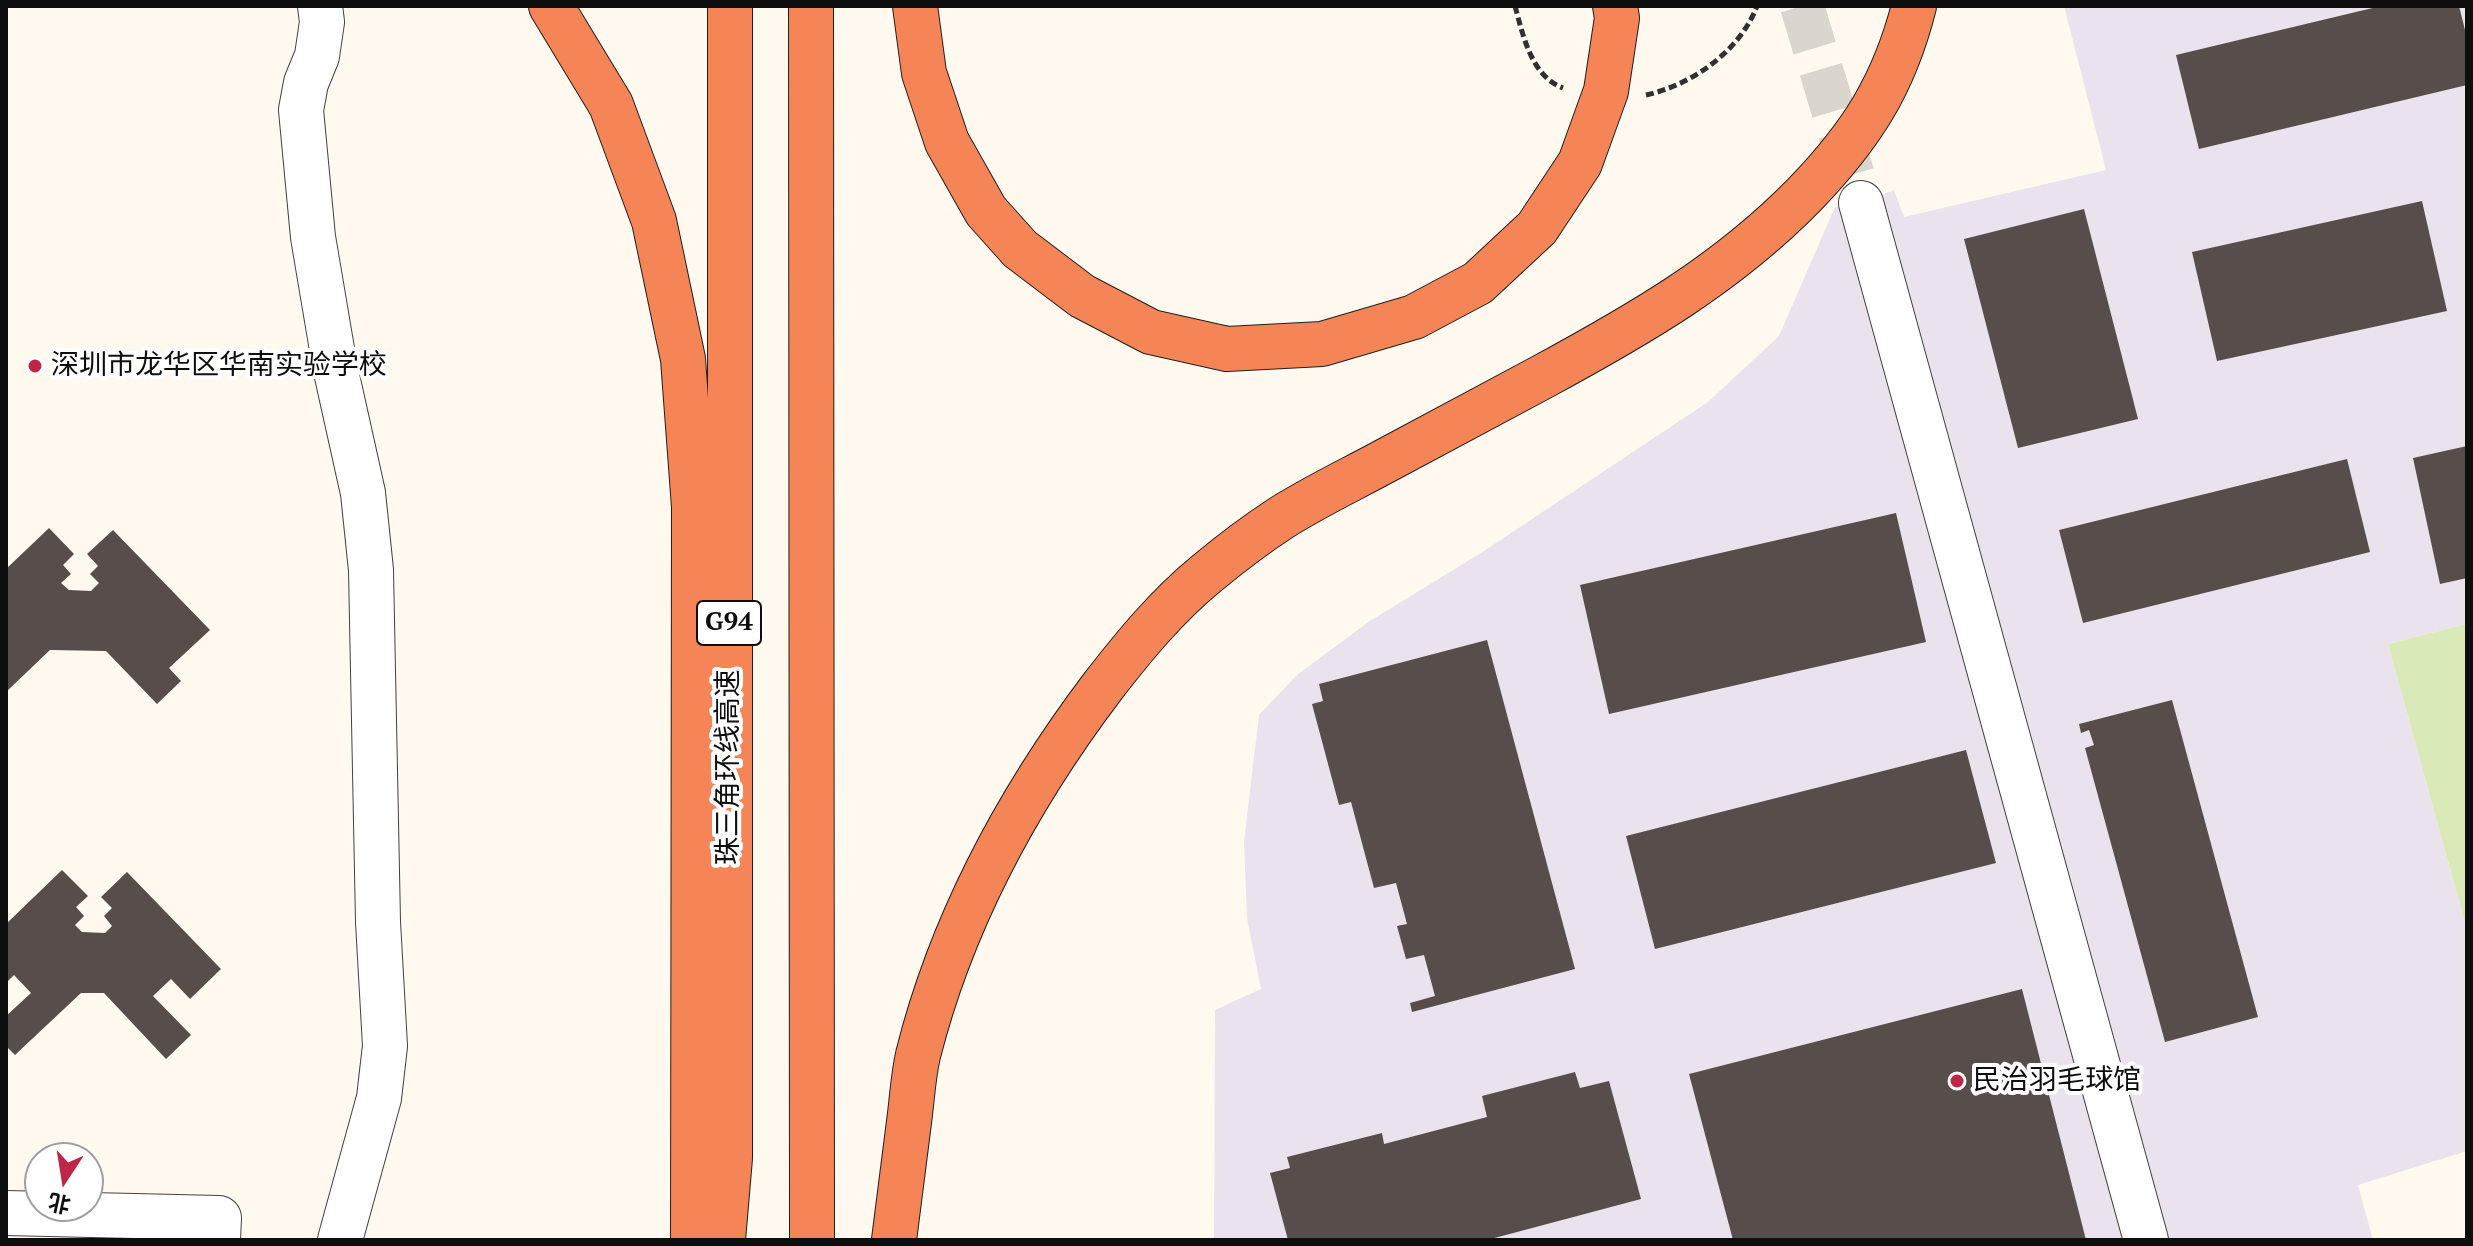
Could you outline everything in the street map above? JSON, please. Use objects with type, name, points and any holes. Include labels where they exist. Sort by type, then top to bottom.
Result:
[{"type":"highway","points":[[551,6],[611,105],[654,221],[683,359],[694,507],[693,1240]]},
{"type":"highway","name":"珠三角环线高速","points":[[723,1240],[730,1158],[730,6]]},
{"type":"highway","points":[[811,6],[812,1240]]},
{"type":"highway","points":[[915,6],[924,73],[947,142],[986,211],[1020,249],[1082,296],[1151,332],[1227,349],[1322,344],[1414,317],[1478,283],[1537,228],[1580,163],[1606,91],[1617,18],[1615,6]]},
{"type":"highway","points":[[894,1240],[917,1059],[938,988],[964,919],[999,847],[1038,779],[1121,663],[1202,577],[1282,517],[1606,342],[1688,292],[1734,259],[1832,166],[1864,125],[1889,81],[1914,6]]},
{"type":"street","points":[[320,6],[322,22],[317,56],[306,83],[301,110],[313,237],[335,367],[363,493],[371,570],[378,922],[385,1046],[379,1098],[340,1240]]},
{"type":"street","points":[[1861,203],[2146,1240]]},
{"type":"street","points":[[6,1213],[219,1229]]},
{"type":"path","points":[[1515,6],[1533,60],[1545,77],[1571,91]]},
{"type":"path","points":[[1637,97],[1666,91],[1717,60],[1743,33],[1757,6]]},
{"type":"shaded area","points":[[2064,6],[2467,6],[2467,624],[2388,644],[2467,930],[2467,1151],[2358,1185],[2373,1240],[1214,1240],[1215,1010],[1261,989],[1247,918],[1244,842],[1259,715],[1298,674],[1370,621],[1484,551],[1708,402],[1779,336],[1835,207],[1861,203],[1894,190],[1904,217],[2106,170]]},
{"type":"green space","points":[[2467,624],[2467,930],[2388,644]]},
{"type":"building","points":[[2381,6],[2459,6],[2467,38],[2467,85],[2199,149],[2176,55]]},
{"type":"building","points":[[2422,201],[2447,311],[2217,361],[2192,252]]},
{"type":"building","points":[[2084,209],[2138,419],[2018,448],[1964,239]]},
{"type":"building","points":[[2467,446],[2467,578],[2440,584],[2413,458]]},
{"type":"building","points":[[2347,459],[2370,552],[2083,623],[2059,530]]},
{"type":"building","points":[[1896,513],[1926,642],[1609,714],[1580,585]]},
{"type":"building","points":[[49,528],[74,554],[63,565],[71,574],[61,583],[69,590],[91,591],[99,583],[90,574],[98,566],[87,554],[113,530],[210,630],[169,668],[181,681],[157,704],[106,651],[50,650],[6,692],[6,569]]},
{"type":"building","points":[[1487,640],[1575,969],[1412,1012],[1410,1003],[1435,996],[1424,955],[1406,959],[1397,926],[1407,924],[1396,883],[1374,888],[1351,802],[1339,805],[1312,704],[1323,701],[1319,684]]},
{"type":"building","points":[[2172,700],[2258,1017],[2165,1042],[2085,748],[2094,745],[2089,730],[2081,733],[2079,724]]},
{"type":"building","points":[[1966,750],[1996,863],[1655,949],[1626,836]]},
{"type":"building","points":[[62,870],[88,896],[76,907],[84,916],[75,925],[82,932],[105,933],[112,926],[104,916],[112,908],[101,897],[127,872],[221,969],[190,999],[171,979],[153,996],[191,1035],[166,1059],[104,993],[81,993],[15,1055],[6,1046],[6,1016],[31,993],[14,975],[6,983],[6,924]]},
{"type":"building","points":[[2022,989],[2086,1240],[1733,1240],[1689,1074]]},
{"type":"building","points":[[1575,1072],[1580,1088],[1609,1081],[1641,1199],[1487,1240],[1288,1240],[1270,1173],[1290,1168],[1287,1157],[1382,1133],[1384,1144],[1487,1117],[1482,1096]]},
{"type":"tunnel","points":[[1802,6],[1861,203]]},
{"type":"place","name":"深圳市龙华区华南实验学校","points":[[35,366]]},
{"type":"place","name":"民治羽毛球馆","points":[[1957,1081]]}]
